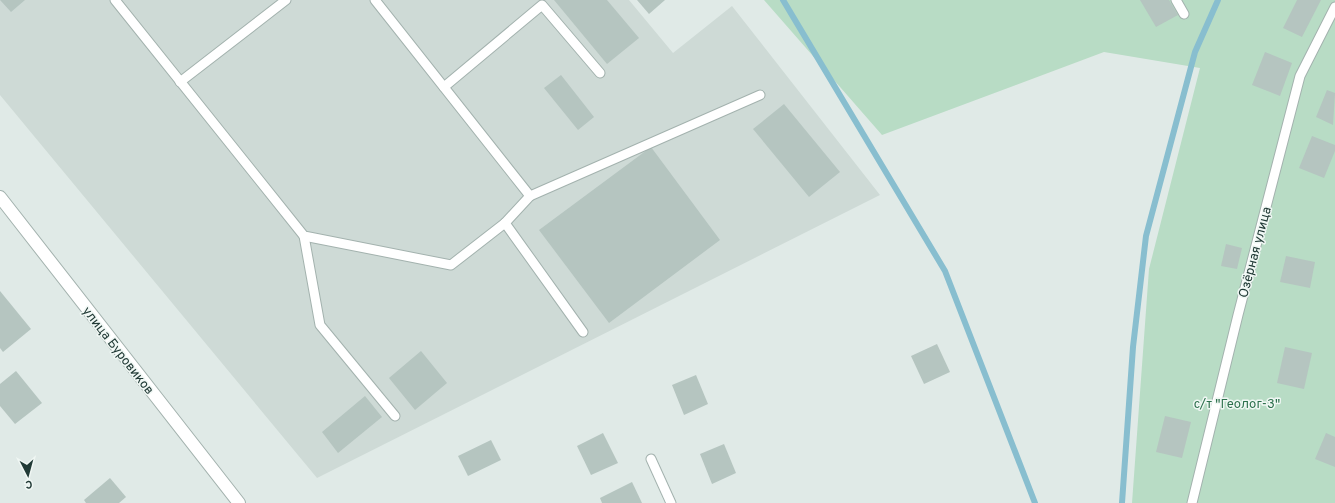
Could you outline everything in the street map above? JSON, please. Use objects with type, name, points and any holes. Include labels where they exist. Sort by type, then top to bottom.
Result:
[{"type":"street","name":"улица Буровиков","points":[[0,197],[239,503]]},
{"type":"lane","points":[[115,0],[304,236],[320,325],[395,416]]},
{"type":"lane","points":[[180,82],[286,0]]},
{"type":"lane","points":[[376,0],[530,196]]},
{"type":"lane","points":[[1176,0],[1184,14]]},
{"type":"lane","points":[[444,87],[542,5],[600,73]]},
{"type":"lane","name":"Озёрная улица","points":[[1192,503],[1238,316],[1300,76],[1335,7]]},
{"type":"lane","points":[[304,236],[451,265],[505,223],[530,196],[760,94]]},
{"type":"lane","points":[[505,223],[583,332]]},
{"type":"lane","points":[[652,459],[671,503]]},
{"type":"shaded area","points":[[0,0],[629,0],[673,53],[732,6],[880,195],[317,478],[0,95]]},
{"type":"green space","name":"с/т \"Геолог-3\"","points":[[764,0],[1335,0],[1335,503],[1132,503],[1149,269],[1200,68],[1104,52],[882,135]]},
{"type":"building","points":[[0,0],[25,0],[11,12]]},
{"type":"building","points":[[554,0],[607,0],[639,38],[607,64]]},
{"type":"building","points":[[637,0],[665,0],[649,14]]},
{"type":"building","points":[[1140,0],[1169,0],[1178,15],[1156,27]]},
{"type":"building","points":[[1297,0],[1321,0],[1302,37],[1283,28]]},
{"type":"building","points":[[1265,52],[1292,63],[1280,96],[1252,85]]},
{"type":"building","points":[[561,75],[594,117],[578,130],[544,88]]},
{"type":"building","points":[[1327,90],[1335,93],[1333,125],[1316,117]]},
{"type":"building","points":[[784,104],[840,172],[809,197],[753,129]]},
{"type":"building","points":[[1312,136],[1335,145],[1335,151],[1324,178],[1299,168]]},
{"type":"building","points":[[651,147],[720,240],[609,323],[539,230]]},
{"type":"building","points":[[1226,244],[1242,248],[1237,269],[1221,266]]},
{"type":"building","points":[[1286,256],[1315,262],[1310,288],[1280,282]]},
{"type":"building","points":[[0,291],[31,329],[3,352],[0,348]]},
{"type":"building","points":[[937,344],[950,372],[924,384],[911,356]]},
{"type":"building","points":[[1285,347],[1312,353],[1304,389],[1277,383]]},
{"type":"building","points":[[421,351],[447,383],[415,410],[389,378]]},
{"type":"building","points":[[16,371],[42,403],[15,424],[0,406],[0,384]]},
{"type":"building","points":[[696,375],[708,404],[684,415],[672,385]]},
{"type":"building","points":[[365,396],[382,417],[338,453],[322,432]]},
{"type":"building","points":[[1165,416],[1191,422],[1182,458],[1156,452]]},
{"type":"building","points":[[603,433],[618,463],[591,475],[577,446]]},
{"type":"building","points":[[1326,433],[1335,437],[1335,467],[1315,459]]},
{"type":"building","points":[[491,440],[501,460],[468,476],[458,456]]},
{"type":"building","points":[[724,444],[736,473],[712,484],[700,454]]},
{"type":"building","points":[[110,478],[126,497],[119,503],[86,503],[84,500]]},
{"type":"building","points":[[632,482],[642,503],[602,503],[600,498]]},
{"type":"waterway","points":[[783,0],[945,271],[1035,503]]},
{"type":"waterway","points":[[1122,503],[1133,347],[1146,236],[1195,52],[1218,0]]}]
